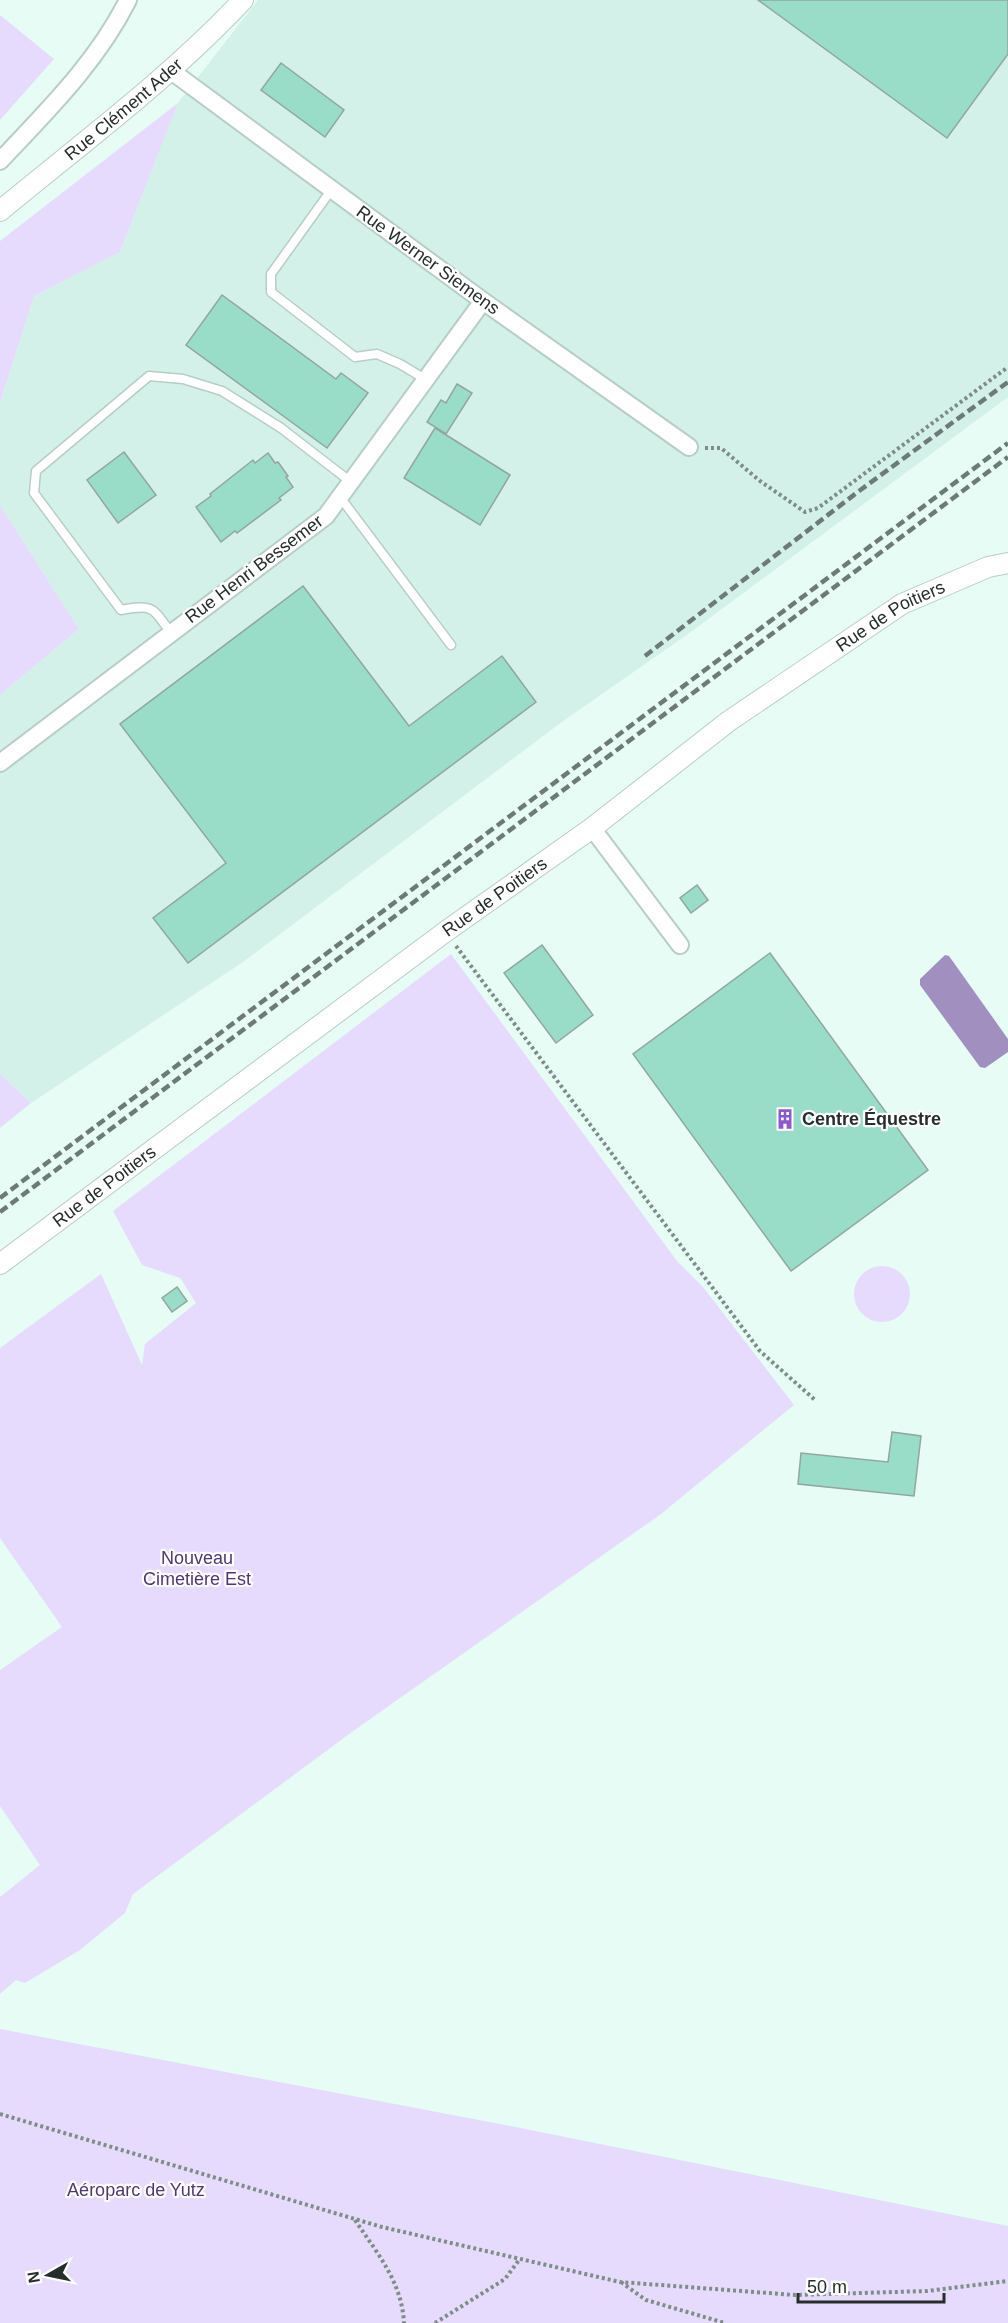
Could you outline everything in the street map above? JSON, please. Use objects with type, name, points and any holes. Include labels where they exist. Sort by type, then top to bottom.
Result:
[{"type":"street","points":[[0,161],[77,78],[113,30],[128,0]]},
{"type":"street","name":"Rue Clément Ader","points":[[0,212],[170,70],[217,28],[243,0]]},
{"type":"street","name":"Rue Werner Siemens","points":[[170,70],[483,301],[689,447]]},
{"type":"street","name":"Rue Henri Bessemer","points":[[0,763],[326,516],[483,301]]},
{"type":"street","name":"Rue de Poitiers","points":[[0,1264],[446,932],[592,828],[729,721],[902,604],[988,567],[1008,563]]},
{"type":"street","points":[[592,828],[681,945]]},
{"type":"lane","points":[[332,189],[271,274],[271,292],[355,357],[377,354],[400,363],[426,380]]},
{"type":"lane","points":[[171,633],[154,609],[142,606],[121,610],[34,493],[36,471],[53,456],[149,376],[183,379],[222,391],[281,428],[351,482]]},
{"type":"lane","points":[[340,497],[451,645]]},
{"type":"path","points":[[689,447],[721,448],[760,481],[805,512],[818,508],[1008,367]]},
{"type":"path","points":[[446,932],[760,1351],[816,1401]]},
{"type":"path","points":[[0,2114],[354,2219],[519,2260],[620,2282],[795,2295],[927,2291],[1008,2282]]},
{"type":"path","points":[[354,2219],[388,2268],[399,2291],[404,2323]]},
{"type":"path","points":[[435,2323],[504,2279],[519,2260]]},
{"type":"path","points":[[620,2282],[646,2300],[725,2323]]},
{"type":"shaded area","points":[[258,0],[1008,0],[1008,397],[688,634],[559,724],[243,962],[31,1103],[0,1074],[0,695],[79,629],[0,505],[0,403],[34,296],[120,252],[178,103]]},
{"type":"shaded area","points":[[945,955],[949,956],[1008,1039],[1008,1052],[985,1068],[980,1067],[920,985],[920,979]]},
{"type":"green space","points":[[0,15],[54,59],[0,120]]},
{"type":"green space","points":[[178,103],[120,252],[34,296],[0,403],[0,241]]},
{"type":"green space","points":[[0,505],[79,629],[0,695]]},
{"type":"green space","name":"Nouveau Cimetière Est","points":[[451,954],[677,1261],[703,1287],[794,1405],[661,1514],[356,1729],[133,1894],[125,1913],[80,1950],[25,1983],[16,1980],[0,1994],[0,1897],[40,1865],[0,1806],[0,1670],[62,1627],[0,1538],[0,1348],[101,1274],[142,1365],[145,1344],[196,1303],[180,1278],[142,1265],[113,1211]]},
{"type":"green space","points":[[0,1074],[31,1103],[0,1128]]},
{"type":"green space","points":[[876,1266],[888,1266],[898,1270],[906,1278],[910,1294],[906,1310],[898,1318],[888,1322],[876,1322],[866,1318],[858,1310],[854,1300],[854,1288],[858,1278],[866,1270]]},
{"type":"green space","name":"Aéroparc de Yutz","points":[[0,2029],[500,2124],[1008,2226],[1008,2323],[0,2323]]},
{"type":"building","points":[[758,0],[1008,0],[1008,54],[947,138]]},
{"type":"building","points":[[281,63],[344,110],[325,137],[261,90]]},
{"type":"building","points":[[222,295],[336,379],[341,373],[368,393],[327,448],[186,345]]},
{"type":"building","points":[[457,384],[472,393],[446,434],[427,422],[441,400],[446,403]]},
{"type":"building","points":[[435,428],[510,475],[480,525],[404,478]]},
{"type":"building","points":[[124,452],[156,495],[118,523],[87,480]]},
{"type":"building","points":[[268,453],[275,463],[278,462],[293,487],[279,498],[281,500],[237,533],[235,531],[221,542],[196,507],[253,460],[255,463]]},
{"type":"building","points":[[303,586],[409,726],[502,656],[536,702],[188,963],[153,918],[226,863],[120,724]]},
{"type":"building","points":[[697,885],[708,900],[691,913],[680,898]]},
{"type":"building","points":[[542,945],[593,1015],[556,1043],[504,973]]},
{"type":"building","name":"Centre Équestre","points":[[770,953],[928,1170],[791,1271],[633,1054]]},
{"type":"building","points":[[177,1287],[187,1301],[172,1312],[162,1298]]},
{"type":"building","points":[[892,1432],[921,1436],[914,1496],[798,1484],[801,1453],[888,1462]]},
{"type":"railway","points":[[645,656],[859,491],[1008,382]]},
{"type":"railway","points":[[0,1198],[1008,443]]},
{"type":"railway","points":[[0,1212],[1008,457]]},
{"type":"place","name":"Centre Équestre","points":[[785,1119]]}]
